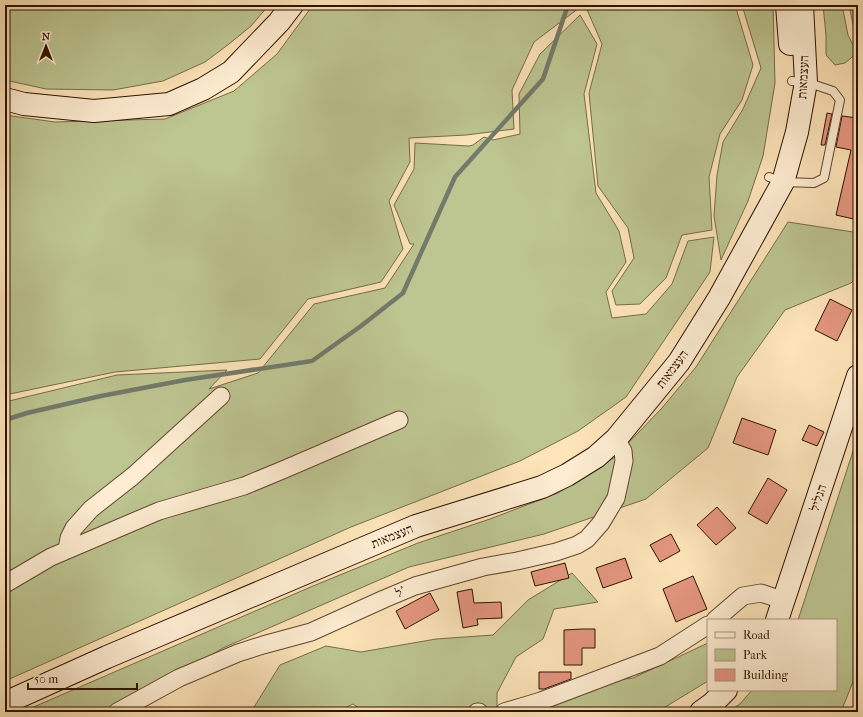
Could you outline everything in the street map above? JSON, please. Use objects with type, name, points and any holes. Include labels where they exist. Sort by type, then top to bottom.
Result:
[{"type":"street","points":[[5,99],[24,104],[94,111],[169,104],[203,89],[231,72],[279,22],[292,5]]},
{"type":"street","name":"העצמאות","points":[[786,5],[792,60],[799,81]]},
{"type":"street","name":"העצמאות","points":[[5,703],[114,653],[416,526],[542,487],[567,475],[596,457],[616,439],[679,362],[720,298],[776,179],[797,132],[802,5]]},
{"type":"street","name":"הגליל","points":[[781,610],[858,376]]},
{"type":"street","points":[[67,550],[74,528],[91,508],[134,476],[221,396]]},
{"type":"street","points":[[5,584],[51,557],[159,511],[244,486],[285,470],[399,420]]},
{"type":"street","name":"ל'","points":[[118,712],[179,678],[238,653],[311,632],[384,598],[415,586],[483,567],[556,552],[576,545],[587,539],[601,523],[616,498],[624,460],[623,451],[616,439]]},
{"type":"street","points":[[716,619],[743,596],[761,593],[781,610]]},
{"type":"street","points":[[504,712],[541,701],[660,656],[707,626]]},
{"type":"street","points":[[701,712],[712,704],[725,691]]},
{"type":"lane","points":[[776,179],[814,183],[824,178],[840,100],[833,91],[799,81]]},
{"type":"green space","points":[[5,5],[46,5],[52,9],[57,5],[269,5],[251,26],[205,62],[163,81],[113,90],[46,89],[5,80]]},
{"type":"green space","points":[[313,5],[583,5],[534,42],[512,90],[514,129],[466,135],[409,138],[410,162],[389,201],[403,249],[381,282],[308,299],[260,359],[115,372],[5,395],[5,115],[55,122],[165,119],[234,91],[277,54]]},
{"type":"green space","points":[[585,5],[735,5],[753,65],[742,100],[720,134],[709,177],[712,230],[682,235],[666,278],[640,304],[616,305],[612,291],[634,258],[628,228],[598,186],[589,93],[602,44]]},
{"type":"green space","points":[[742,5],[773,5],[775,83],[763,156],[748,201],[721,260],[714,216],[717,175],[723,142],[743,109],[761,68]]},
{"type":"green space","points":[[823,5],[842,5],[848,35],[857,53],[845,63],[835,65],[826,55]]},
{"type":"green space","points":[[849,5],[858,5],[858,43],[856,39]]},
{"type":"green space","points":[[580,15],[597,44],[584,94],[596,193],[619,231],[626,262],[606,292],[612,318],[646,314],[672,284],[688,241],[714,237],[710,272],[626,397],[578,431],[520,461],[351,527],[5,681],[5,402],[117,375],[227,370],[209,389],[258,373],[314,304],[385,288],[414,244],[410,244],[394,205],[414,169],[415,143],[469,146],[473,145],[484,137],[493,140],[520,134],[519,94],[540,54]]},
{"type":"green space","points":[[788,222],[853,232],[858,228],[858,276],[851,283],[785,310],[737,377],[708,448],[646,499],[544,534],[409,567],[223,648],[140,698],[136,712],[22,712],[313,586],[418,543],[490,519],[558,493],[615,457],[662,408],[696,367]]},
{"type":"green space","points":[[858,436],[858,672],[841,712],[727,712],[740,704],[751,691],[837,691],[837,619],[798,619]]},
{"type":"green space","points":[[572,573],[598,602],[554,609],[543,639],[516,657],[497,693],[497,709],[599,682],[633,678],[707,643],[707,682],[657,712],[365,712],[353,704],[337,712],[251,712],[280,665],[326,646],[361,652],[436,639],[493,635],[528,600]]},
{"type":"building","points":[[827,113],[832,114],[825,145],[821,145]]},
{"type":"building","points":[[842,116],[858,118],[858,220],[836,215],[851,150],[836,147]]},
{"type":"building","points":[[830,299],[852,310],[837,341],[815,330]]},
{"type":"building","points":[[742,418],[776,430],[768,455],[733,443]]},
{"type":"building","points":[[809,425],[824,432],[817,446],[802,440]]},
{"type":"building","points":[[768,478],[787,490],[767,524],[748,513]]},
{"type":"building","points":[[717,507],[736,528],[716,545],[697,525]]},
{"type":"building","points":[[671,534],[680,551],[660,562],[650,545]]},
{"type":"building","points":[[625,558],[632,578],[603,588],[596,568]]},
{"type":"building","points":[[565,563],[569,578],[535,586],[531,572]]},
{"type":"building","points":[[693,576],[707,609],[676,622],[663,589]]},
{"type":"building","points":[[472,589],[474,603],[501,602],[502,618],[477,619],[478,625],[463,628],[457,592]]},
{"type":"building","points":[[430,593],[439,610],[405,629],[396,611]]},
{"type":"building","points":[[595,629],[595,648],[582,648],[582,665],[564,665],[564,630]]},
{"type":"building","points":[[539,672],[571,672],[571,679],[544,689],[539,689]]},
{"type":"waterway","points":[[5,420],[27,413],[101,396],[185,380],[312,361],[361,326],[403,293],[455,177],[543,79],[568,5]]}]
